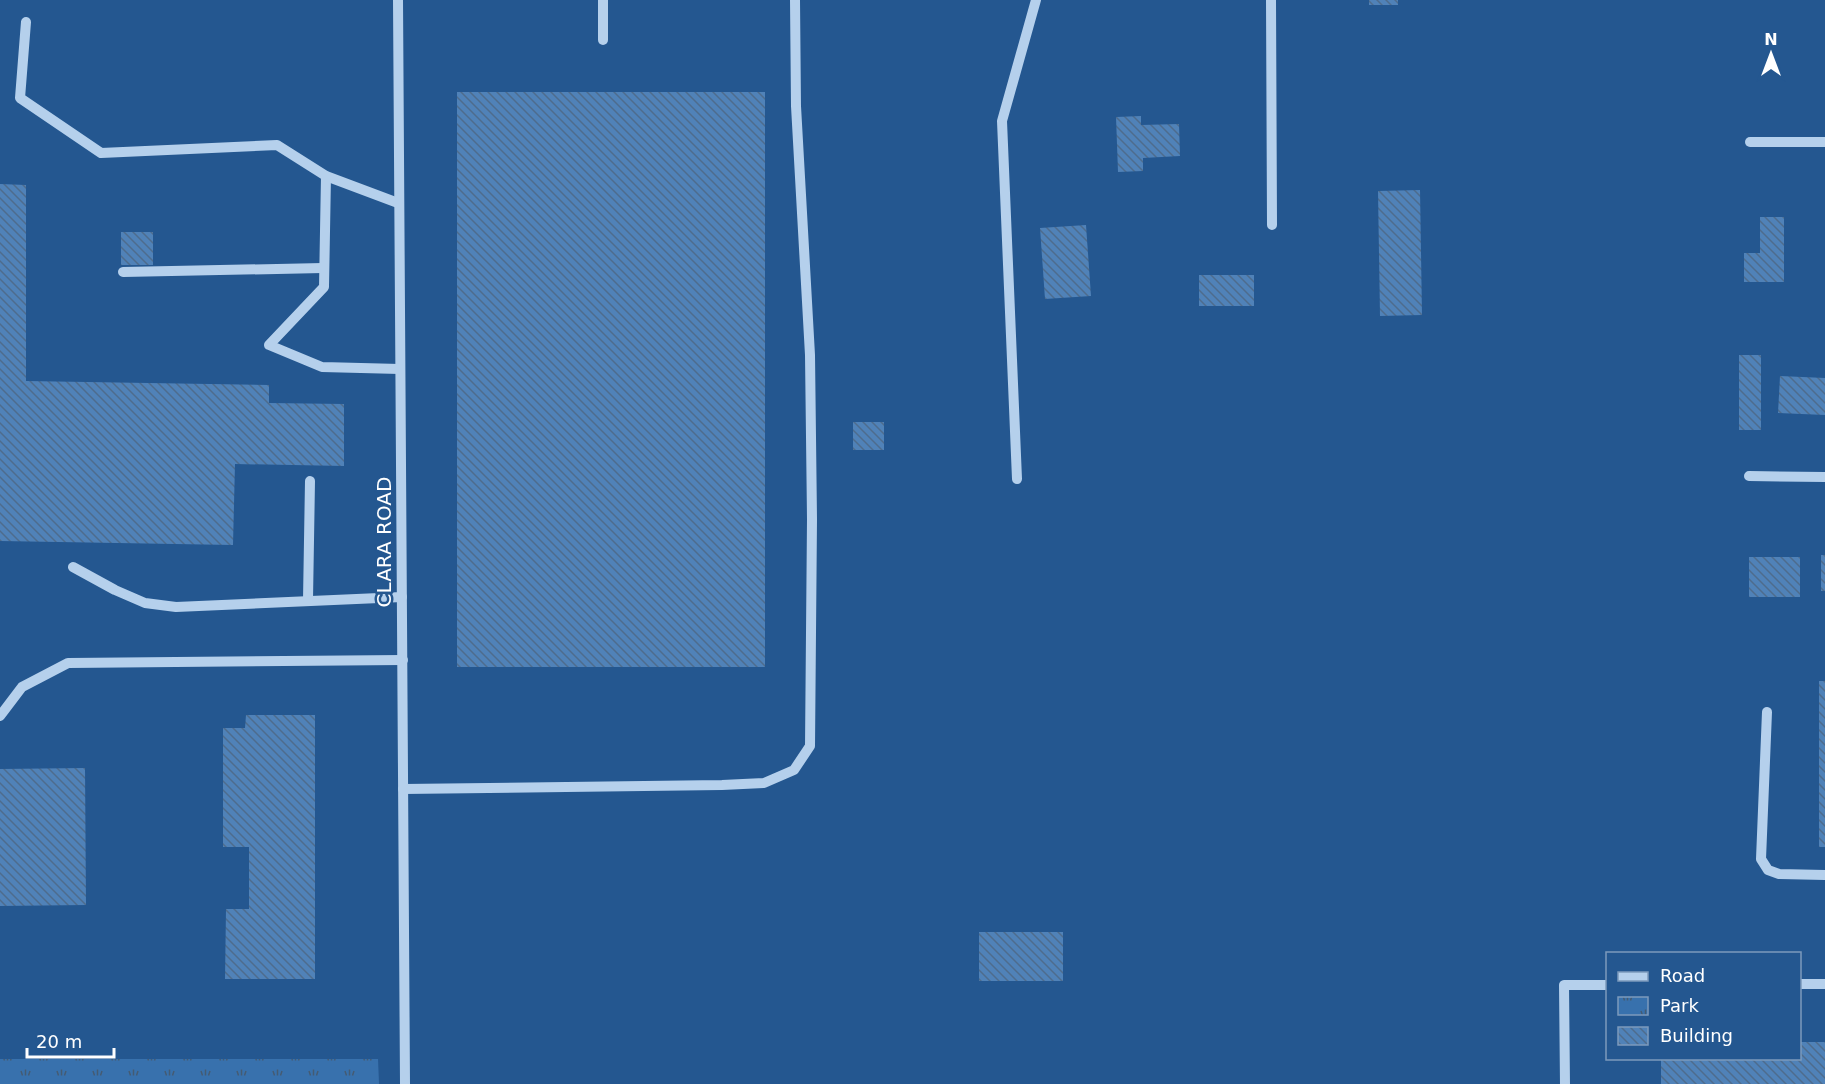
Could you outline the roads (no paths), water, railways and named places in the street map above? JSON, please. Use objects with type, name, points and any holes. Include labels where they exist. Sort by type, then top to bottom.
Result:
[{"type":"street","name":"CLARA ROAD","points":[[398,0],[405,1084]]},
{"type":"street","points":[[603,0],[603,39]]},
{"type":"street","points":[[403,789],[764,783],[794,770],[810,746],[812,519],[810,355],[796,106],[795,0]]},
{"type":"street","points":[[1017,479],[1002,121],[1036,0]]},
{"type":"street","points":[[1271,0],[1272,225]]},
{"type":"street","points":[[26,22],[20,98],[101,153],[277,145],[326,176],[398,203]]},
{"type":"street","points":[[1750,142],[1825,142]]},
{"type":"street","points":[[326,176],[324,287],[269,345],[322,368],[400,369]]},
{"type":"street","points":[[123,272],[323,268]]},
{"type":"street","points":[[1749,477],[1825,477]]},
{"type":"street","points":[[308,600],[310,481]]},
{"type":"street","points":[[73,567],[145,603],[176,607],[402,597]]},
{"type":"street","points":[[0,716],[22,687],[45,673],[69,663],[403,660]]},
{"type":"street","points":[[1767,712],[1761,859],[1768,870],[1779,874],[1825,875]]},
{"type":"street","points":[[1801,984],[1825,984]]},
{"type":"street","points":[[1566,1084],[1564,986],[1606,985]]}]
